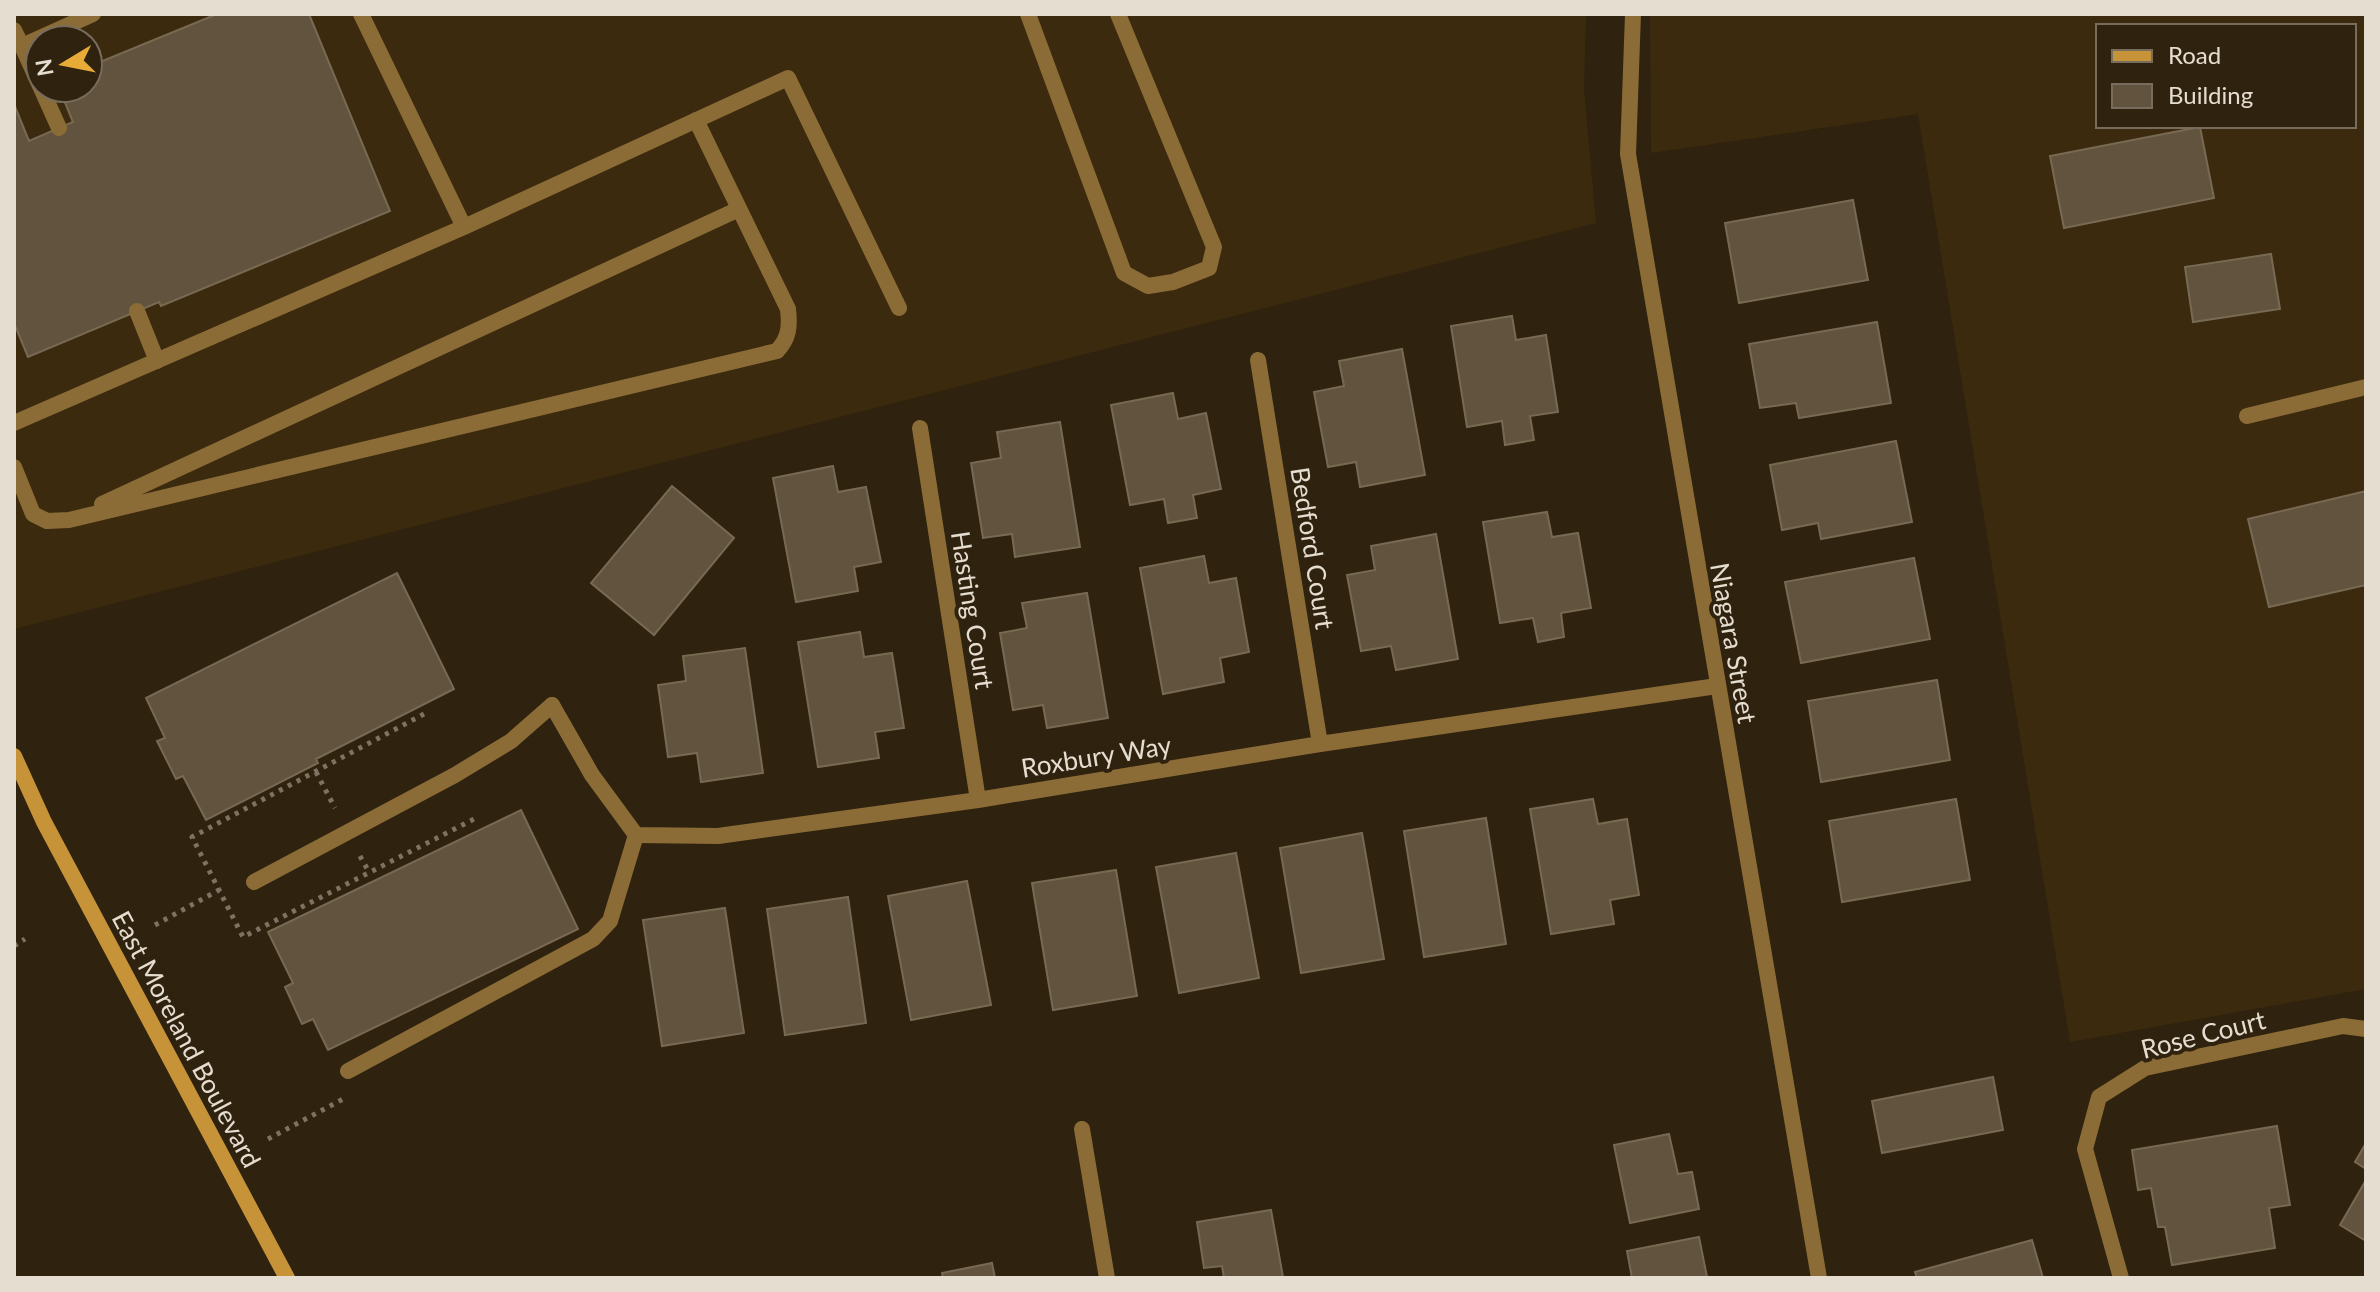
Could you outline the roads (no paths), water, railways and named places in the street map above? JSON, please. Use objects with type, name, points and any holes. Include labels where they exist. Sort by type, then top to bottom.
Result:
[{"type":"main road","name":"East Moreland Boulevard","points":[[14,756],[44,822],[287,1278]]},
{"type":"main road","name":"East Moreland Boulevard","points":[[14,782],[44,822]]},
{"type":"street","points":[[22,46],[93,14]]},
{"type":"street","points":[[361,14],[464,227]]},
{"type":"street","points":[[1028,14],[1124,273],[1148,286],[1173,282],[1209,268],[1214,247],[1118,14]]},
{"type":"street","name":"Niagara Street","points":[[1633,14],[1628,154],[1819,1278]]},
{"type":"street","points":[[14,30],[24,50]]},
{"type":"street","points":[[14,423],[464,227],[788,78],[899,308]]},
{"type":"street","points":[[48,104],[59,128]]},
{"type":"street","points":[[14,467],[33,514],[47,521],[69,520],[777,351],[786,341],[790,326],[788,309],[696,120]]},
{"type":"street","points":[[69,520],[739,209]]},
{"type":"street","points":[[137,311],[157,361]]},
{"type":"street","name":"Bedford Court","points":[[1258,360],[1320,744]]},
{"type":"street","points":[[2247,416],[2366,387]]},
{"type":"street","name":"Hasting Court","points":[[920,428],[978,800]]},
{"type":"street","name":"Roxbury Way","points":[[636,835],[718,836],[978,800],[1320,744],[1717,686]]},
{"type":"street","points":[[254,882],[455,775],[511,741],[552,705],[592,775],[636,835],[610,921],[593,939],[348,1071]]},
{"type":"street","name":"Rose Court","points":[[2121,1278],[2085,1149],[2099,1097],[2145,1068],[2343,1026],[2366,1029]]},
{"type":"street","points":[[1082,1129],[1107,1278]]}]
